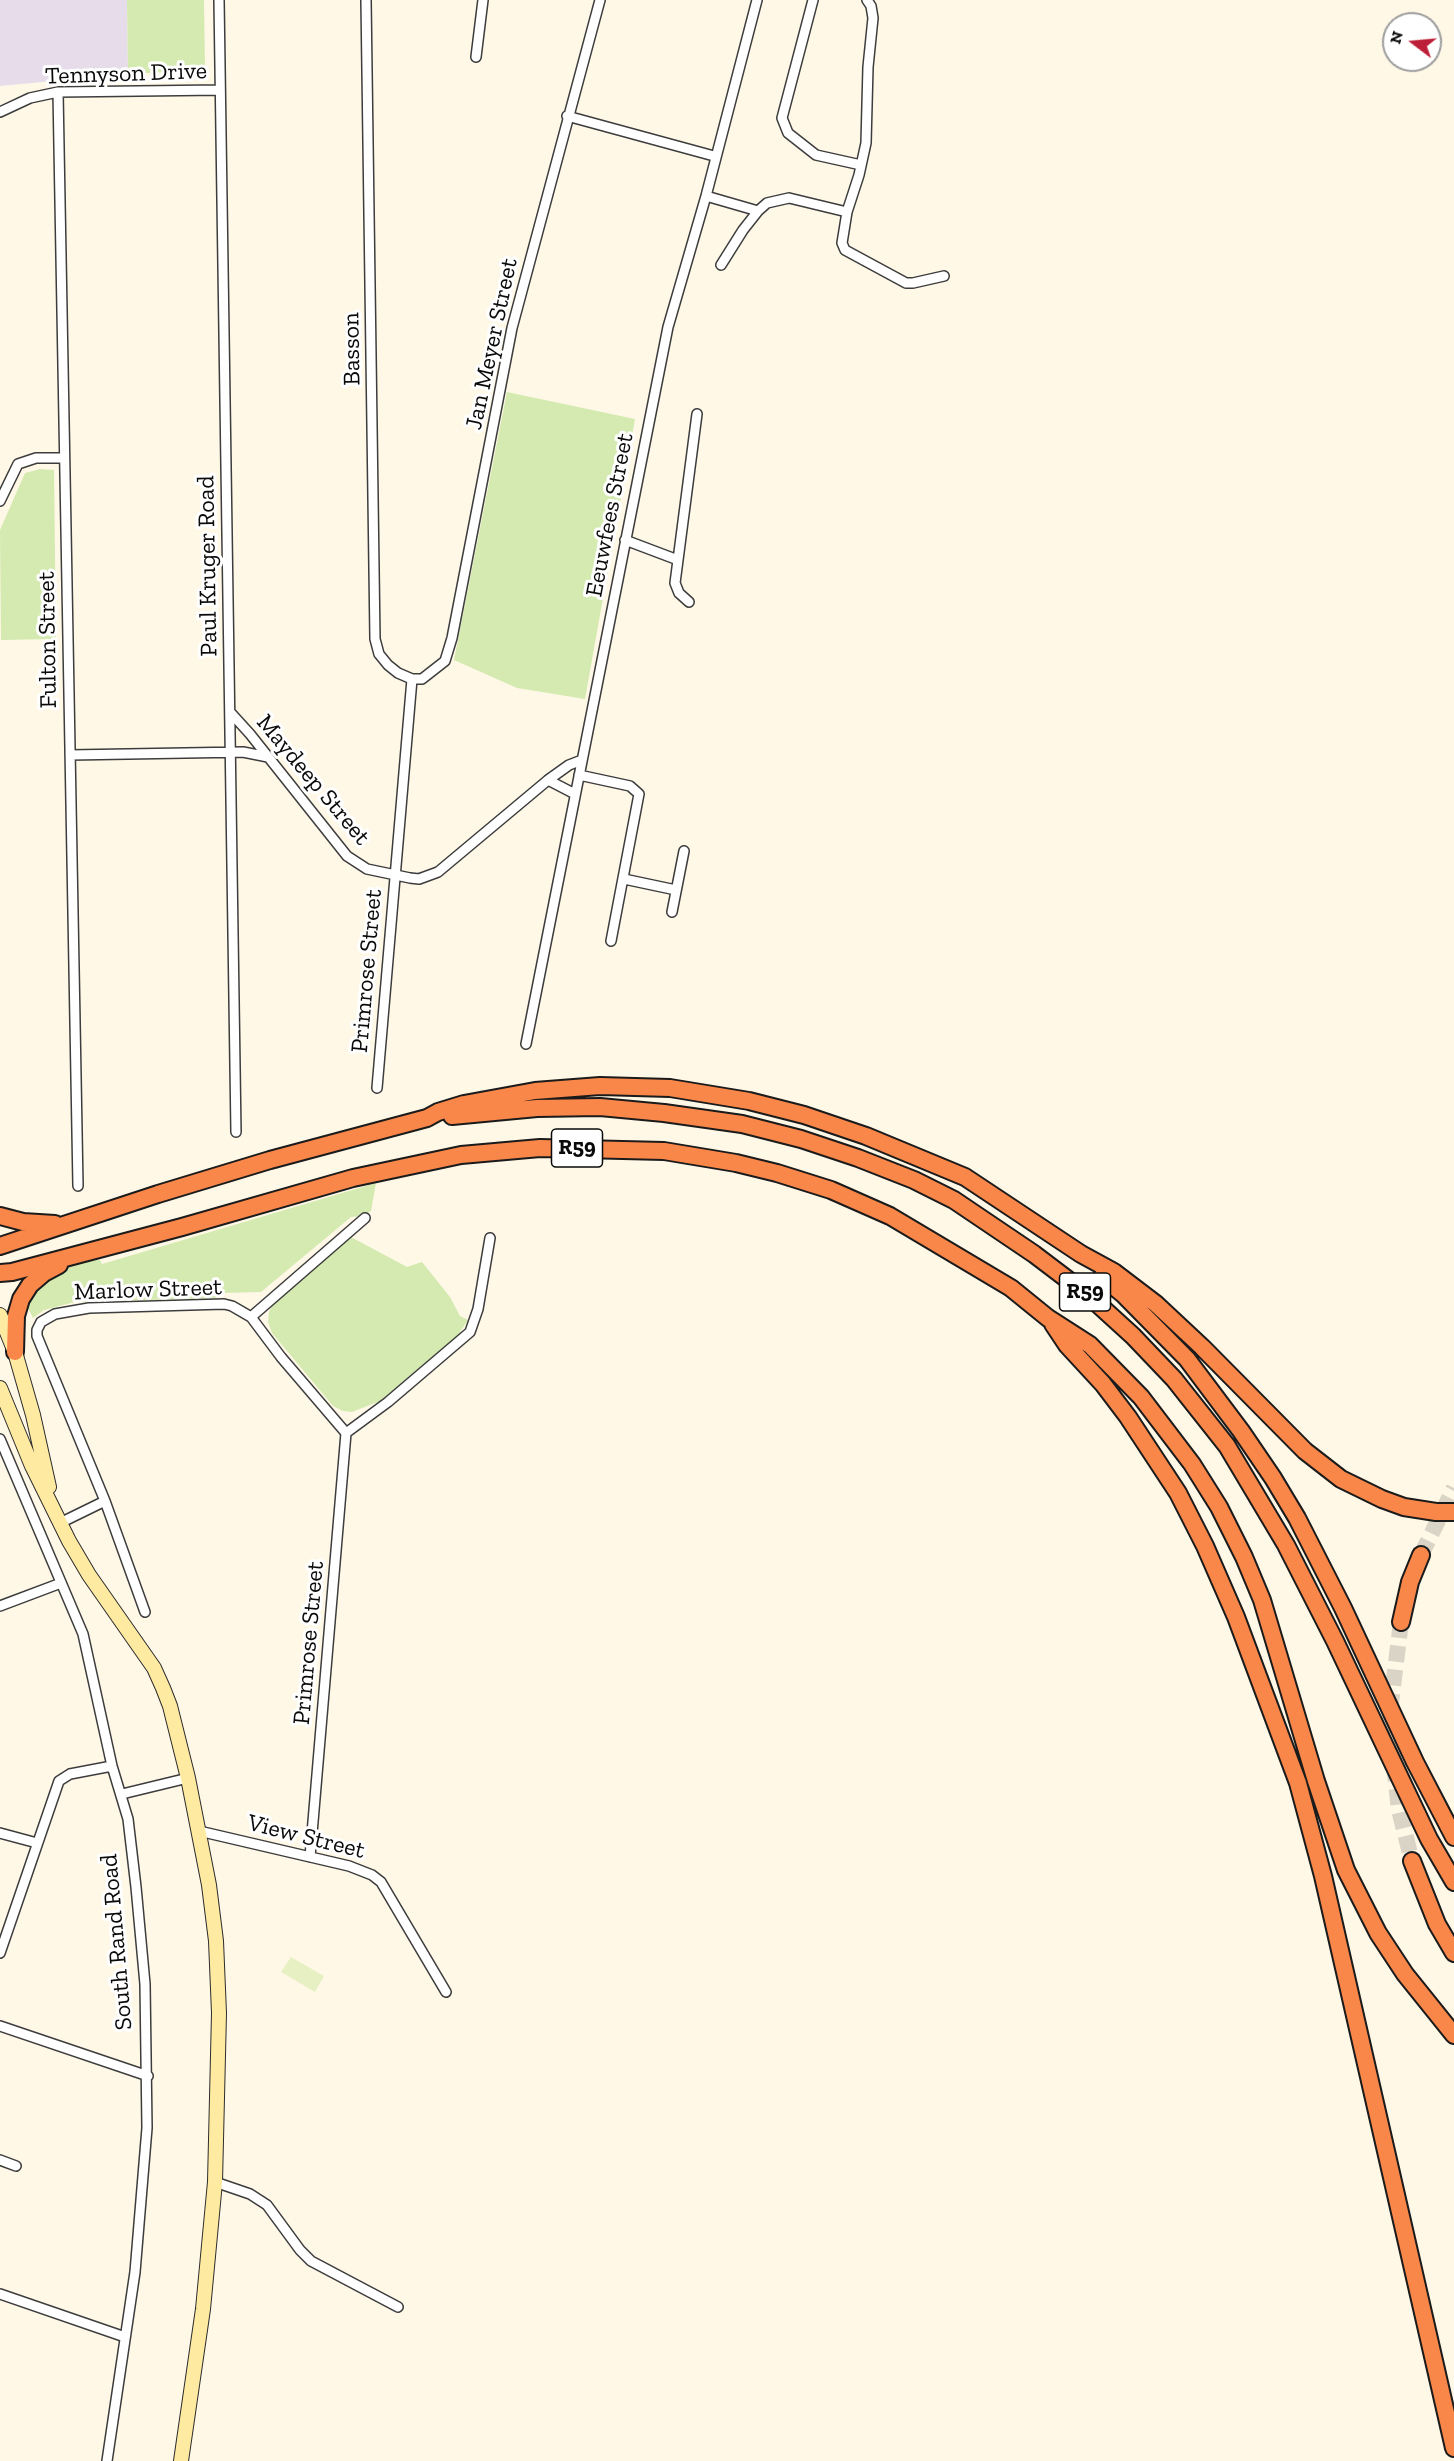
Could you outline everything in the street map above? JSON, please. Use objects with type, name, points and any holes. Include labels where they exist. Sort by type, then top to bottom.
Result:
[{"type":"highway","points":[[427,1118],[464,1104],[525,1093],[600,1086],[670,1088],[749,1101],[804,1115],[924,1158],[965,1177],[1081,1254],[1114,1272],[1155,1304],[1225,1370],[1305,1451],[1341,1479],[1382,1500],[1404,1507],[1454,1512]]},
{"type":"highway","name":"R59","points":[[68,1225],[158,1194],[270,1160],[427,1118],[537,1108],[600,1107],[742,1124],[801,1139],[914,1180],[954,1200],[1034,1254],[1088,1295],[1133,1336],[1174,1379],[1227,1446],[1286,1545],[1335,1641],[1429,1839],[1454,1882]]},
{"type":"highway","name":"R59","points":[[78,1254],[353,1178],[461,1155],[540,1148],[664,1151],[777,1173],[841,1194],[890,1216],[943,1245],[1011,1288],[1048,1318],[1090,1345],[1141,1397],[1192,1464],[1219,1508],[1244,1557],[1262,1600],[1316,1781],[1346,1870],[1378,1933],[1405,1974],[1454,2035]]},
{"type":"highway","points":[[0,1216],[23,1222],[68,1225]]},
{"type":"highway","points":[[0,1246],[68,1225]]},
{"type":"highway","points":[[0,1273],[12,1272],[78,1254]]},
{"type":"highway","points":[[15,1352],[16,1316],[25,1291],[44,1273],[78,1254]]},
{"type":"highway","points":[[1081,1254],[1187,1359],[1273,1478],[1297,1518],[1343,1608],[1415,1762],[1454,1837]]},
{"type":"highway","points":[[1048,1318],[1067,1345],[1103,1384],[1128,1417],[1178,1493],[1210,1556],[1273,1712],[1298,1783],[1323,1876],[1454,2448]]},
{"type":"highway","points":[[1401,1622],[1410,1582],[1421,1555]]},
{"type":"highway","points":[[1412,1861],[1437,1924],[1454,1953]]},
{"type":"main road","points":[[0,1315],[15,1352],[33,1415],[53,1507]]},
{"type":"main road","points":[[0,1389],[32,1466],[60,1523],[89,1575],[154,1668],[170,1706],[188,1778],[215,1922],[218,1971],[219,2092],[215,2182],[203,2309],[181,2461]]},
{"type":"street","name":"Paul Kruger Road","points":[[219,0],[236,1132]]},
{"type":"street","name":"Basson","points":[[366,0],[375,639],[379,654],[388,665],[398,673],[412,679]]},
{"type":"street","points":[[476,57],[483,0]]},
{"type":"street","name":"Jan Meyer Street","points":[[412,679],[422,679],[445,661],[452,638],[512,328],[567,116],[600,0]]},
{"type":"street","name":"Eeuwfees Street","points":[[526,1044],[668,327],[706,196],[714,156],[757,0]]},
{"type":"street","points":[[813,0],[782,118],[788,133],[816,155],[861,165]]},
{"type":"street","points":[[867,0],[871,6],[873,18],[868,67],[866,143],[846,212],[842,243],[845,250],[906,283],[944,276]]},
{"type":"street","name":"Tennyson Drive","points":[[0,112],[30,98],[58,92],[220,90]]},
{"type":"street","name":"Fulton Street","points":[[58,92],[78,1186]]},
{"type":"street","points":[[567,116],[714,156]]},
{"type":"street","points":[[706,196],[758,211]]},
{"type":"street","points":[[722,265],[732,245],[767,203],[789,198],[846,212]]},
{"type":"street","points":[[689,602],[676,588],[697,414]]},
{"type":"street","points":[[0,501],[18,464],[36,458],[64,458]]},
{"type":"street","points":[[625,540],[678,560]]},
{"type":"street","name":"Primrose Street","points":[[377,1088],[412,679]]},
{"type":"street","name":"Maydeep Street","points":[[230,712],[347,856],[367,869],[395,876],[419,879],[438,872],[548,780],[569,765],[582,760]]},
{"type":"street","points":[[70,755],[243,752],[268,757]]},
{"type":"street","points":[[579,776],[630,786],[639,794],[611,941]]},
{"type":"street","points":[[548,780],[575,794]]},
{"type":"street","points":[[672,912],[684,851]]},
{"type":"street","points":[[624,879],[676,890]]},
{"type":"street","points":[[365,1218],[251,1317],[281,1357],[346,1433],[388,1402],[470,1332],[478,1309],[490,1238]]},
{"type":"street","name":"Marlow Street","points":[[105,1501],[37,1335],[39,1325],[55,1314],[89,1308],[224,1304],[237,1308],[251,1317]]},
{"type":"street","name":"Primrose Street","points":[[310,1857],[346,1433]]},
{"type":"street","name":"South Rand Road","points":[[0,1439],[88,1649],[112,1766],[128,1819],[136,1887],[145,1984],[148,2076],[142,2204],[107,2461]]},
{"type":"street","points":[[60,1523],[105,1501],[145,1612]]},
{"type":"street","points":[[0,1606],[61,1583]]},
{"type":"street","points":[[0,1953],[59,1781],[70,1774],[112,1766]]},
{"type":"street","points":[[122,1794],[188,1778]]},
{"type":"street","name":"View Street","points":[[199,1831],[359,1869],[377,1878],[446,1992]]},
{"type":"street","points":[[0,1833],[37,1843]]},
{"type":"street","points":[[0,2026],[148,2076]]},
{"type":"street","points":[[0,2160],[16,2166]]},
{"type":"street","points":[[215,2182],[250,2194],[267,2205],[300,2250],[311,2261],[398,2307]]},
{"type":"street","points":[[0,2294],[125,2337]]},
{"type":"shaded area","points":[[0,0],[127,0],[128,74],[0,86]]},
{"type":"green space","points":[[127,0],[204,0],[205,70],[128,74]]},
{"type":"green space","points":[[507,392],[635,419],[585,699],[517,688],[454,660]]},
{"type":"green space","points":[[40,469],[54,470],[56,639],[1,640],[0,530],[25,473]]},
{"type":"green space","points":[[376,1183],[371,1211],[364,1216],[351,1217],[261,1292],[222,1293],[215,1298],[75,1302],[44,1310],[33,1318],[24,1300],[57,1269],[83,1261],[100,1260],[102,1264]]},
{"type":"green space","points":[[351,1237],[407,1267],[422,1262],[450,1297],[460,1316],[468,1320],[458,1335],[380,1401],[352,1412],[333,1406],[272,1333],[268,1322],[269,1312],[274,1302]]},
{"type":"green space","points":[[291,1957],[324,1976],[315,1992],[281,1972]]},
{"type":"tunnel","points":[[1421,1555],[1454,1488]]},
{"type":"tunnel","points":[[1401,1622],[1389,1719],[1399,1810],[1412,1861]]}]
